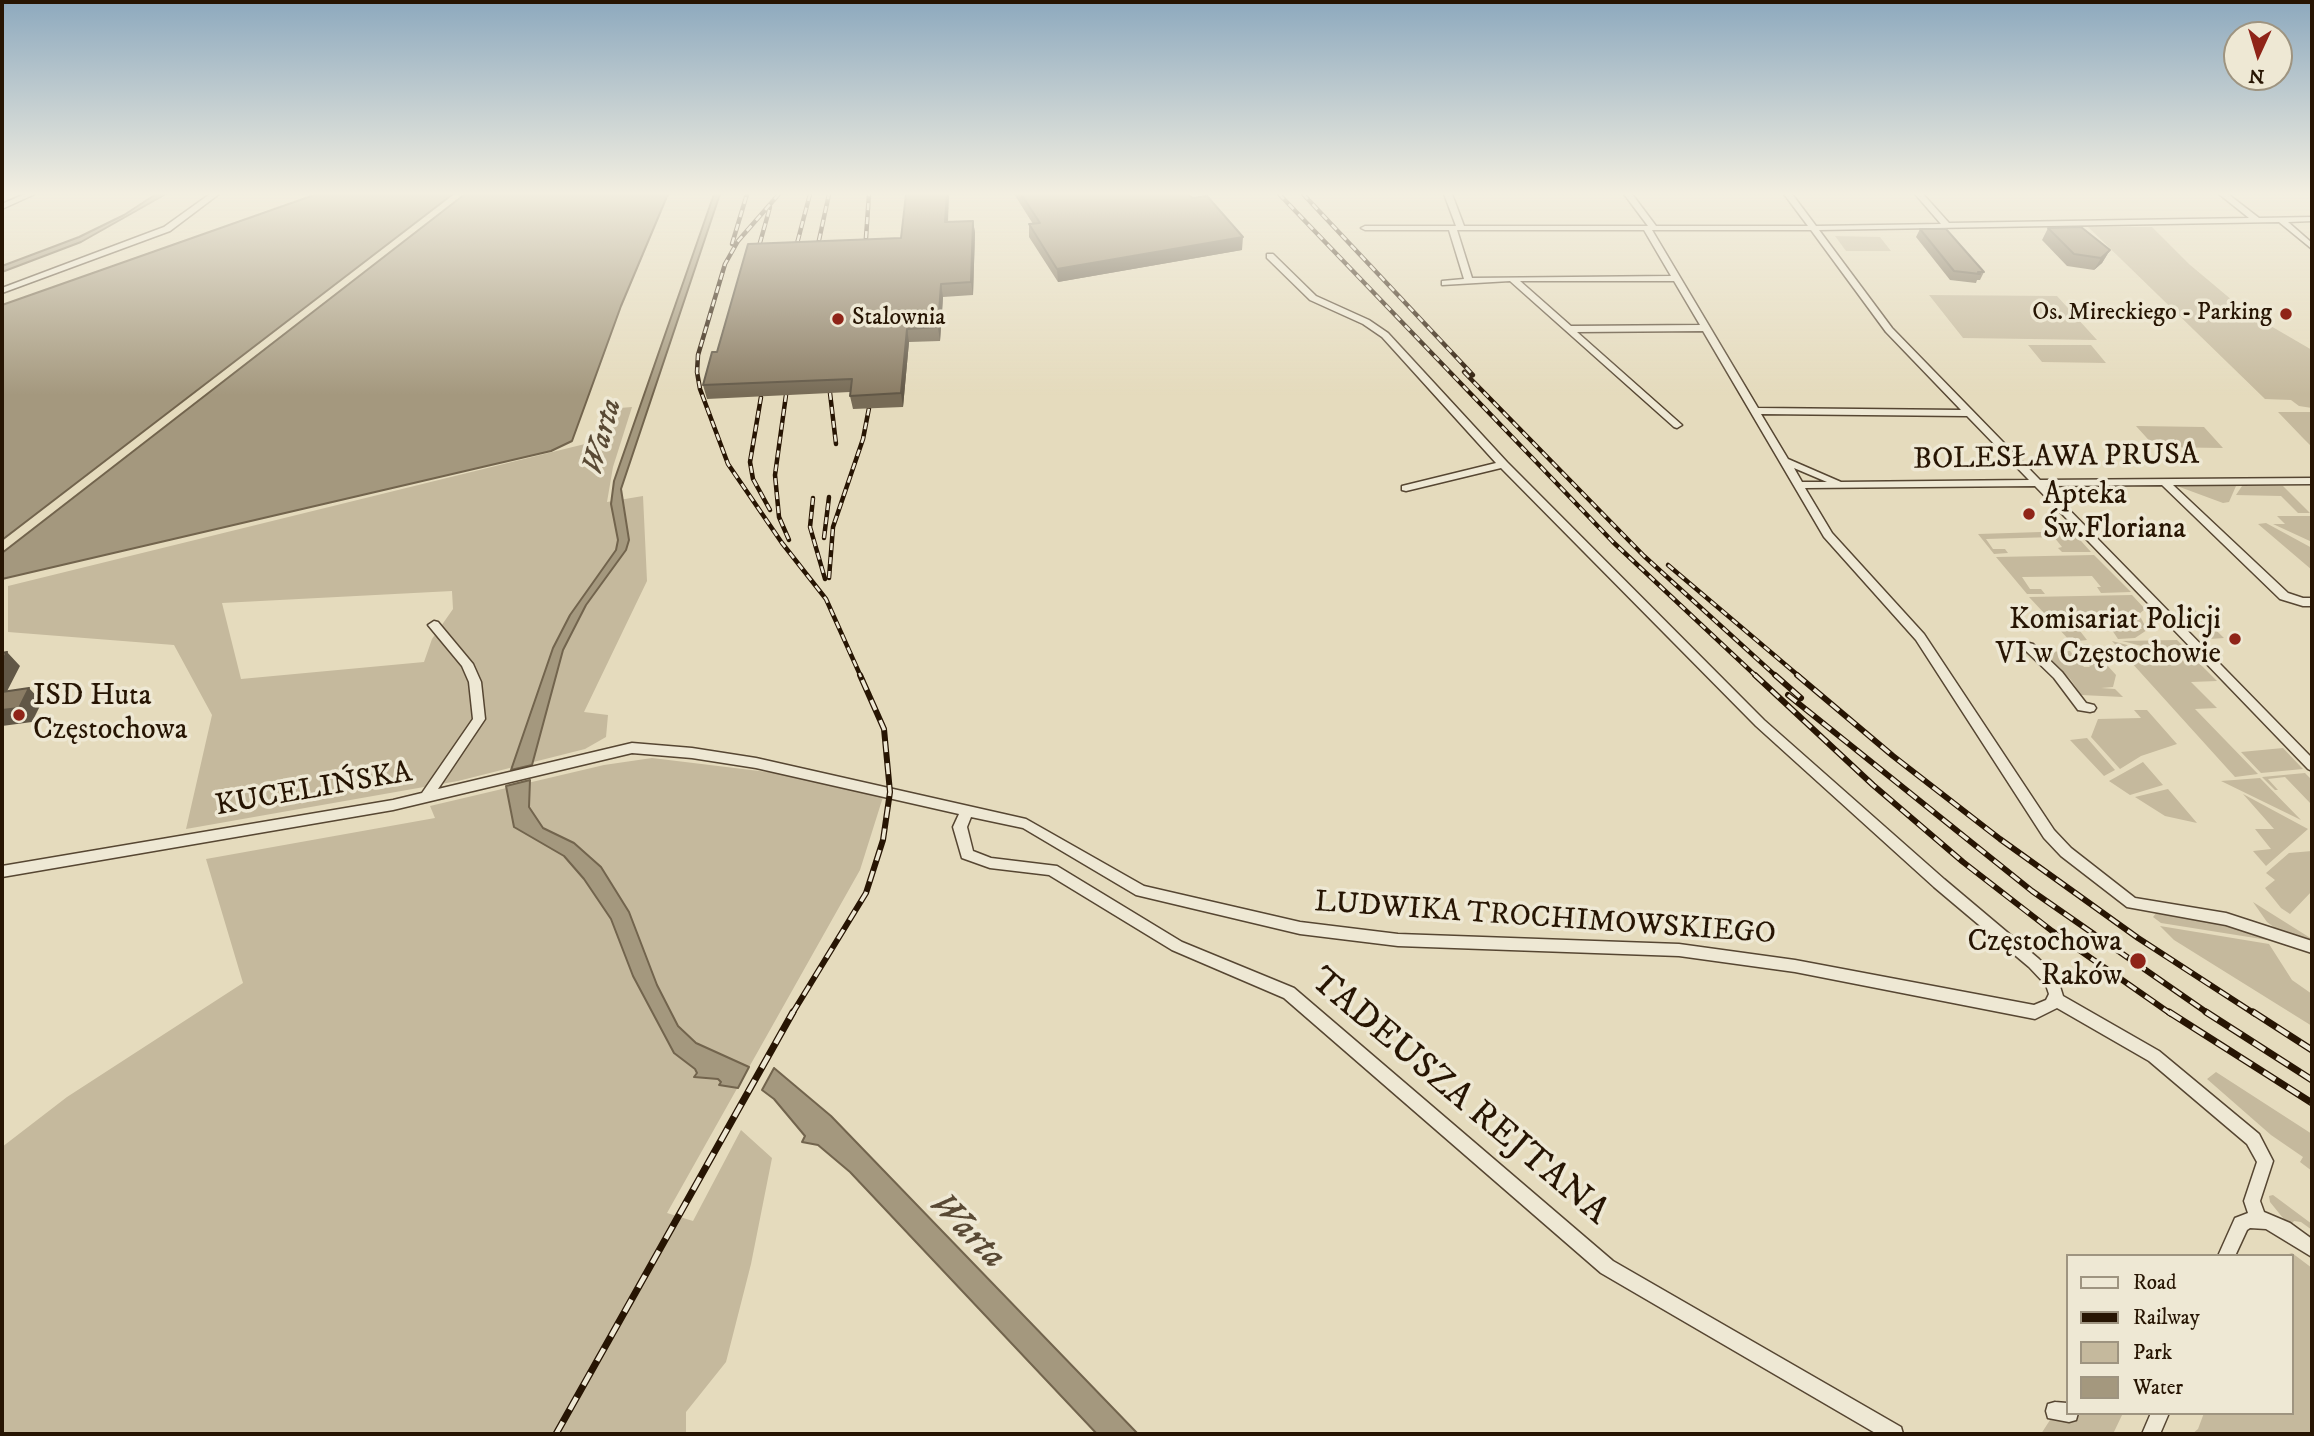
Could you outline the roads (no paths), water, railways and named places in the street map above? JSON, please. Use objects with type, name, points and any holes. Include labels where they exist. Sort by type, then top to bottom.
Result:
[{"type":"street","points":[[2,291],[82,261]]},
{"type":"street","points":[[1275,261],[1312,298],[1366,322],[1385,335],[1503,464],[1760,723],[1939,883],[2035,964],[2052,982],[2056,1000],[2154,1056],[2253,1139],[2265,1161],[2252,1201],[2258,1219]]},
{"type":"street","points":[[1465,261],[1469,280]]},
{"type":"street","points":[[1668,261],[1836,546],[1920,637],[2049,834],[2066,852],[2132,903],[2226,919],[2312,947]]},
{"type":"street","points":[[1839,261],[1889,330],[2312,766]]},
{"type":"street","points":[[1445,283],[1512,279],[1677,278]]},
{"type":"street","points":[[1512,279],[1677,425]]},
{"type":"street","points":[[1568,328],[1707,328]]},
{"type":"street","points":[[1755,411],[1970,413]]},
{"type":"street","points":[[1785,461],[1846,485]]},
{"type":"street","points":[[1406,488],[1503,464]]},
{"type":"street","name":"BOLESŁAWA PRUSA","points":[[1800,485],[2312,481]]},
{"type":"street","points":[[2164,482],[2284,596],[2312,602]]},
{"type":"street","points":[[426,797],[479,719],[475,682],[471,673],[434,625]]},
{"type":"street","points":[[2029,648],[2058,675],[2082,708],[2090,708]]},
{"type":"street","name":"LUDWIKA TROCHIMOWSKIEGO","points":[[632,748],[692,753],[756,763],[1026,824],[1141,891],[1300,928],[1398,940],[1679,950],[1795,966],[2035,1012],[2056,1000]]},
{"type":"street","name":"KUCELIŃSKA","points":[[2,872],[426,797],[632,748]]},
{"type":"street","name":"TADEUSZA REJTANA","points":[[967,810],[960,827],[967,854],[990,863],[1052,870],[1177,946],[1289,993],[1607,1268],[1894,1434]]},
{"type":"street","points":[[2227,1254],[2241,1224],[2258,1219],[2284,1228],[2312,1249]]},
{"type":"street","points":[[2151,1434],[2159,1415]]},
{"type":"water","points":[[15,261],[31,261],[2,272],[2,266]]},
{"type":"water","points":[[127,261],[366,261],[2,540],[2,305]]},
{"type":"water","points":[[379,261],[640,261],[572,441],[551,451],[2,579],[2,553]]},
{"type":"water","points":[[691,261],[698,261],[621,489],[629,540],[626,550],[586,605],[563,650],[532,765],[511,770],[553,648],[570,615],[616,550],[618,540],[611,504],[614,481]]},
{"type":"water","points":[[530,780],[529,807],[543,828],[574,843],[601,867],[629,912],[657,985],[678,1026],[696,1043],[749,1067],[738,1088],[719,1085],[721,1082],[718,1079],[694,1077],[697,1073],[695,1069],[674,1053],[633,976],[611,919],[584,879],[564,856],[514,827],[506,786]]},
{"type":"water","points":[[774,1068],[831,1116],[1138,1434],[1097,1434],[850,1172],[818,1145],[802,1142],[805,1136],[774,1099],[762,1090]]},
{"type":"railway","points":[[727,261],[698,355],[700,389],[728,464],[782,543],[826,599],[861,677]]},
{"type":"railway","points":[[1343,261],[1613,542],[1757,677]]},
{"type":"railway","points":[[1366,261],[1473,375]]},
{"type":"railway","points":[[1464,372],[1644,556],[1777,677]]},
{"type":"railway","points":[[830,393],[836,444]]},
{"type":"railway","points":[[786,395],[775,475],[779,517],[789,540]]},
{"type":"railway","points":[[761,397],[750,462],[753,479],[770,510]]},
{"type":"railway","points":[[829,578],[833,527],[863,439],[869,408]]},
{"type":"railway","points":[[824,538],[829,497]]},
{"type":"railway","points":[[813,498],[810,527],[825,579]]},
{"type":"railway","points":[[1668,565],[1800,677]]},
{"type":"railway","points":[[792,1014],[866,893],[883,840],[890,792],[884,729],[860,675]]},
{"type":"railway","points":[[1755,675],[1873,785],[1963,862],[2052,931],[2171,1014]]},
{"type":"railway","points":[[1775,675],[1801,698]]},
{"type":"railway","points":[[1797,675],[1893,756],[2000,839],[2138,938],[2255,1014]]},
{"type":"railway","points":[[1788,695],[2032,891],[2208,1013]]},
{"type":"railway","points":[[556,1434],[793,1012]]},
{"type":"railway","points":[[2169,1012],[2312,1103]]},
{"type":"railway","points":[[2253,1012],[2312,1050]]},
{"type":"railway","points":[[2208,1013],[2312,1080]]},
{"type":"place","name":"Os. Mireckiego - Parking","points":[[2286,314]]},
{"type":"place","name":"Stalownia","points":[[838,319]]},
{"type":"place","name":"Apteka Św.Floriana","points":[[2029,514]]},
{"type":"place","name":"Komisariat Policji VI w Częstochowie","points":[[2235,639]]},
{"type":"place","name":"ISD Huta Częstochowa","points":[[19,715]]},
{"type":"place","name":"Częstochowa Raków","points":[[2138,961]]},
{"type":"water label","name":"Warta","points":[[604,437]]},
{"type":"water label","name":"Warta","points":[[966,1232]]}]
